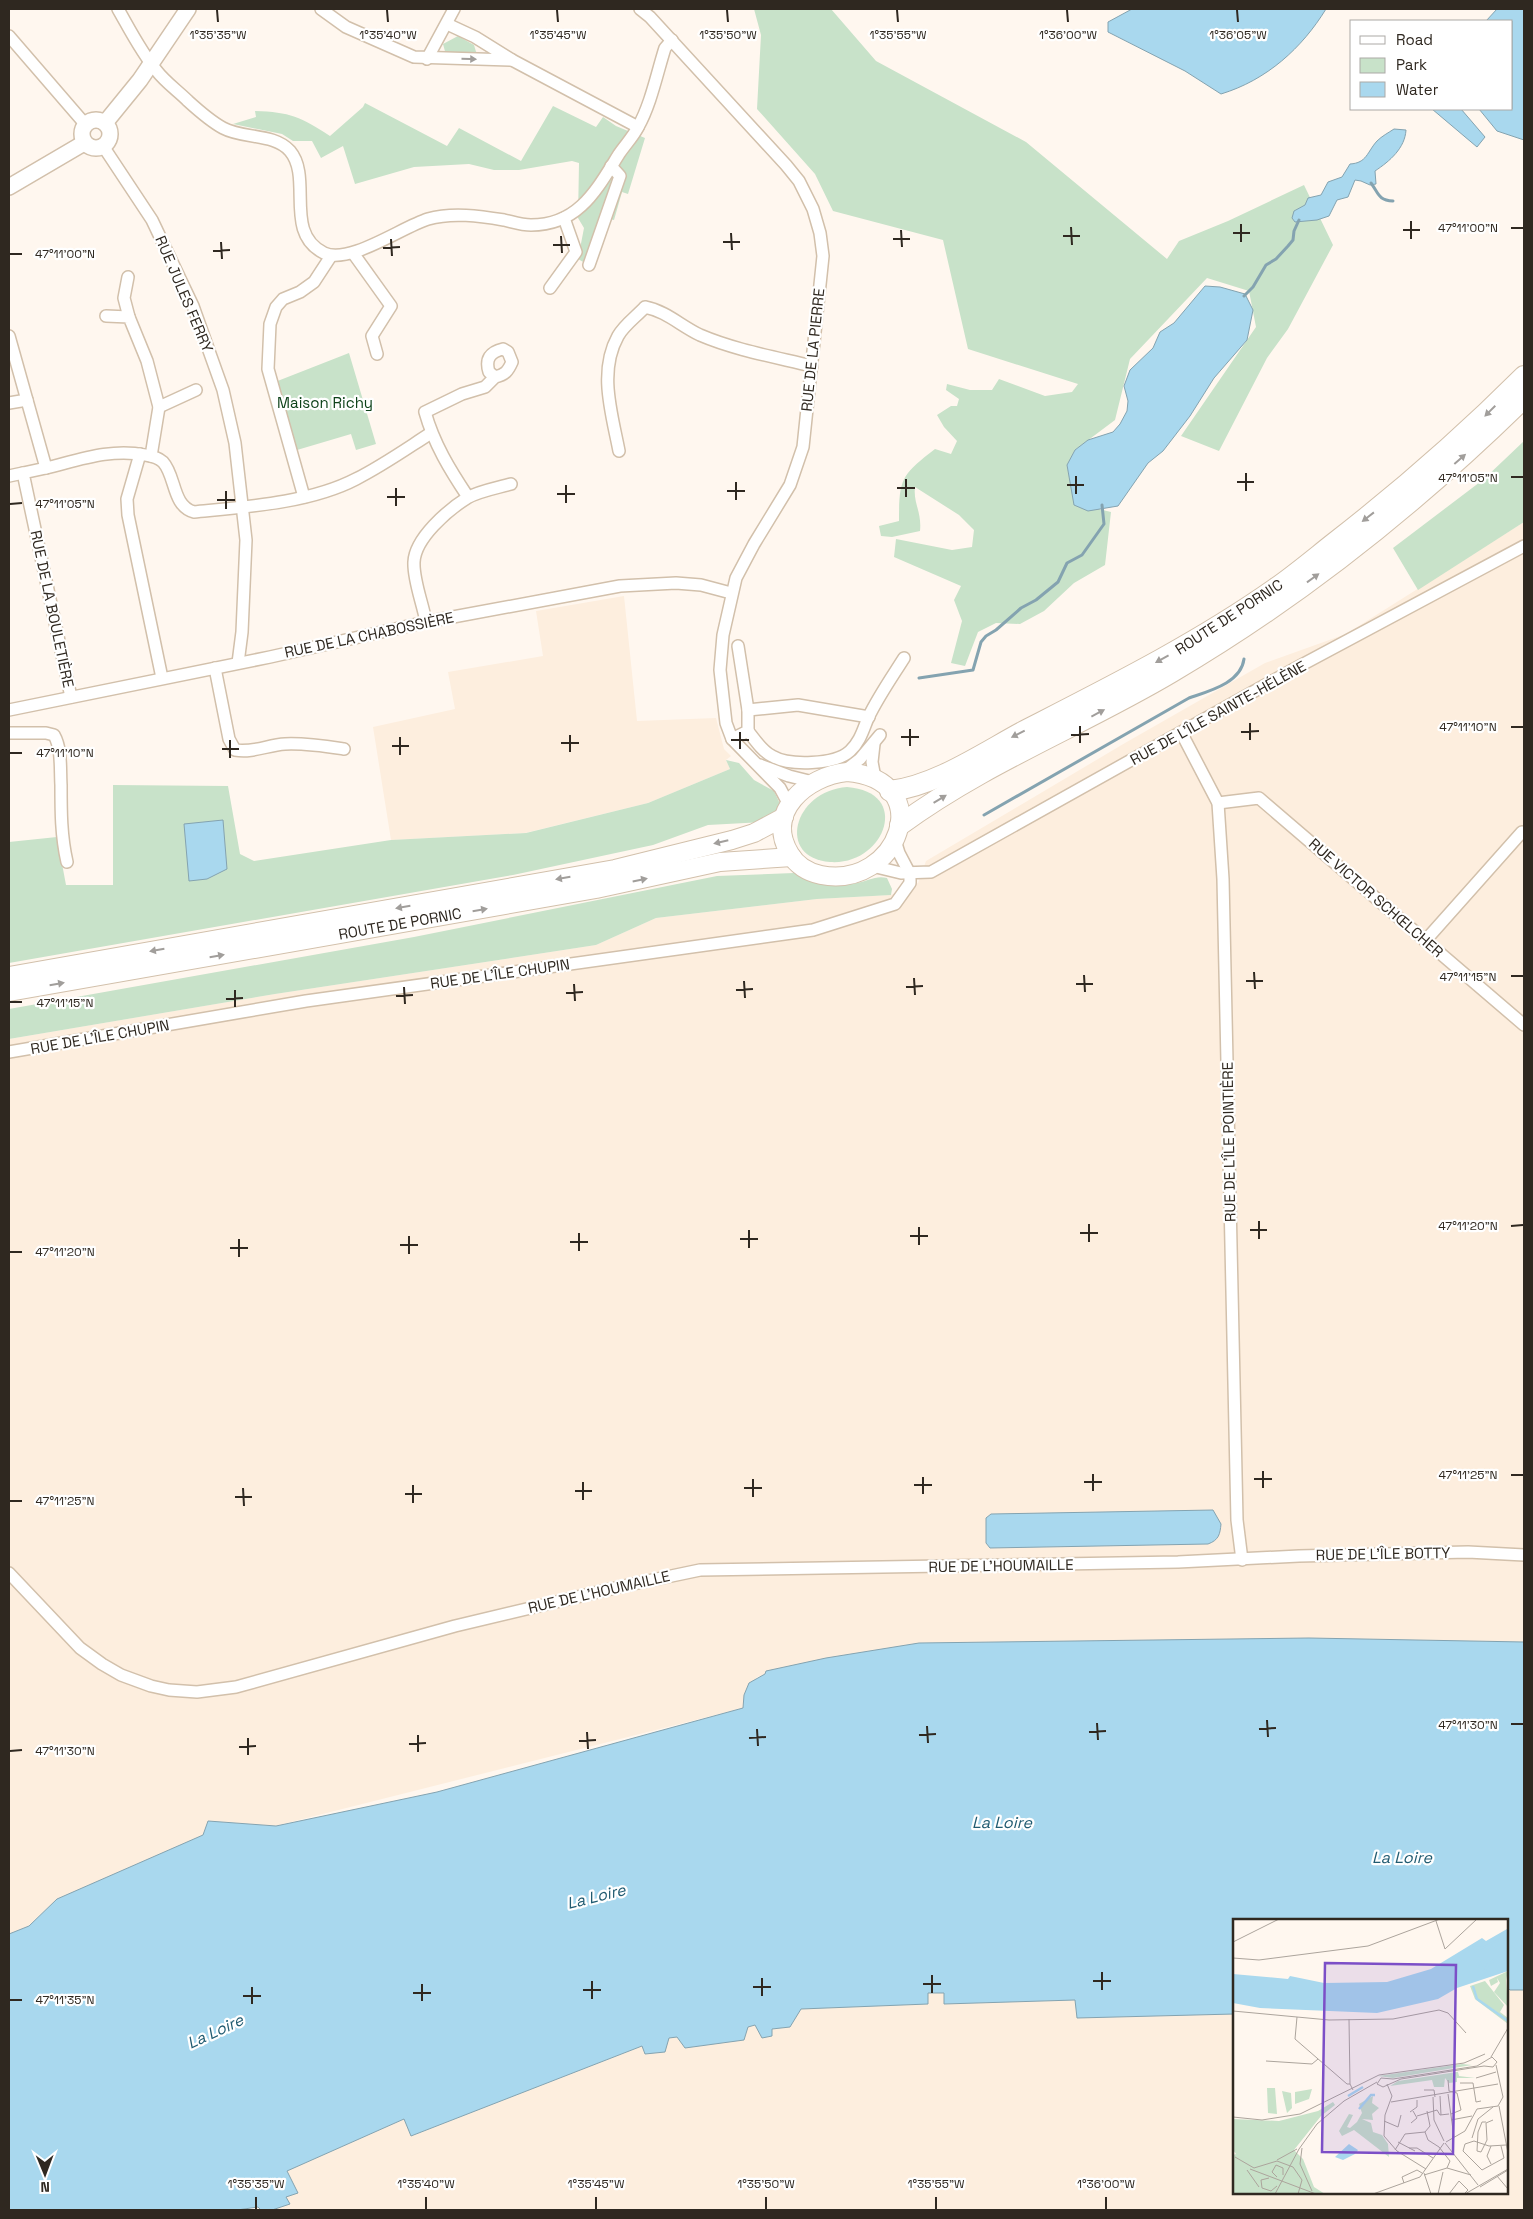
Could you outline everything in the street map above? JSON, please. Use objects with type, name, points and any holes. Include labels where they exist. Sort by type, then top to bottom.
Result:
[{"type":"highway","name":"ROUTE DE PORNIC","points":[[890,791],[919,785],[951,771],[993,747],[1100,694],[1173,653],[1277,588],[1426,470],[1524,376]]},
{"type":"highway","name":"ROUTE DE PORNIC","points":[[898,833],[988,770],[1124,699],[1238,631],[1334,563],[1391,518],[1462,457],[1524,398]]},
{"type":"main road","points":[[860,773],[875,778],[890,791],[897,804],[898,833],[889,850],[872,866],[851,874],[829,876],[806,870],[792,857],[784,841],[787,811],[800,792],[814,782],[833,774],[860,773]]},
{"type":"main road","name":"ROUTE DE PORNIC","points":[[9,976],[615,869],[732,840],[768,827],[787,811]]},
{"type":"main road","name":"ROUTE DE PORNIC","points":[[9,992],[596,889],[720,862],[792,857]]},
{"type":"street","points":[[118,9],[158,72],[208,119],[242,136],[265,139],[280,144],[291,152],[298,168],[303,229],[314,247],[331,256],[353,253],[436,217],[478,216],[529,225],[554,224],[564,218],[589,201],[638,127],[665,48],[672,40]]},
{"type":"street","points":[[106,124],[127,98],[188,9]]},
{"type":"street","points":[[321,9],[346,27],[414,57],[426,59],[512,60]]},
{"type":"street","points":[[426,59],[454,9]]},
{"type":"street","name":"RUE DE LA PIERRE","points":[[640,9],[672,40],[786,165],[799,181],[811,202],[818,226],[822,256],[803,447],[796,471],[780,502],[754,544],[732,593],[723,635],[720,670],[723,707],[732,739],[780,788],[787,811]]},
{"type":"street","points":[[447,24],[638,127]]},
{"type":"street","points":[[9,36],[85,124]]},
{"type":"street","points":[[97,120],[106,124],[110,135],[104,146],[93,148],[84,143],[81,132],[85,124],[97,120]]},
{"type":"street","points":[[9,187],[84,143]]},
{"type":"street","name":"RUE JULES FERRY","points":[[104,146],[152,220],[193,306],[223,390],[235,443],[246,540],[246,571],[238,663]]},
{"type":"street","points":[[588,265],[620,176],[611,166]]},
{"type":"street","points":[[550,288],[576,252],[564,218]]},
{"type":"street","points":[[353,253],[391,306],[372,336],[377,354]]},
{"type":"street","points":[[304,497],[268,369],[270,324],[276,306],[283,299],[300,292],[314,282],[331,256]]},
{"type":"street","points":[[128,277],[124,298],[129,317],[147,361],[159,407],[145,455],[127,500],[128,515],[162,678]]},
{"type":"street","points":[[619,451],[608,388],[611,356],[619,335],[645,307],[655,309],[698,334],[716,341],[812,366]]},
{"type":"street","points":[[106,316],[129,317]]},
{"type":"street","points":[[9,336],[46,468]]},
{"type":"street","points":[[468,498],[446,464],[431,433],[426,412],[462,394],[485,387],[495,377]]},
{"type":"street","points":[[159,407],[196,390]]},
{"type":"street","points":[[9,403],[27,400]]},
{"type":"street","points":[[9,476],[97,454],[128,451],[157,457],[164,462],[181,504],[186,510],[194,512],[242,507],[304,497],[354,480],[431,433]]},
{"type":"street","name":"RUE DE LA BOULETIÈRE","points":[[23,473],[71,697]]},
{"type":"street","points":[[426,622],[414,563],[415,552],[432,527],[468,498],[511,484]]},
{"type":"street","name":"RUE DE L'ÎLE SAINTE-HÉLÈNE","points":[[910,874],[931,872],[1182,734],[1294,669],[1378,626],[1524,546]]},
{"type":"street","name":"RUE DE LA CHABOSSIÈRE","points":[[9,710],[426,622],[620,586],[676,583],[701,585],[732,593]]},
{"type":"street","points":[[738,646],[748,710],[748,731],[762,749],[771,756],[783,761],[799,763],[834,759],[850,752],[862,735],[869,717],[904,658]]},
{"type":"street","points":[[215,668],[229,739],[235,750],[247,752],[284,744],[312,744],[344,749]]},
{"type":"street","points":[[748,710],[798,705],[869,717]]},
{"type":"street","points":[[732,739],[748,731]]},
{"type":"street","points":[[9,733],[46,733],[54,735],[58,742],[62,842],[67,862]]},
{"type":"street","name":"RUE DE L'ÎLE POINTIÈRE","points":[[1182,734],[1218,803],[1223,880],[1237,1520],[1242,1560]]},
{"type":"street","points":[[842,773],[877,740],[872,762],[875,778]]},
{"type":"street","name":"RUE DE LA PIERRE","points":[[753,762],[778,773],[814,782]]},
{"type":"street","name":"RUE VICTOR SCHŒLCHER","points":[[1218,803],[1259,798],[1524,1025]]},
{"type":"street","points":[[1425,941],[1522,832]]},
{"type":"street","points":[[898,833],[899,853],[910,874]]},
{"type":"street","points":[[872,866],[910,874]]},
{"type":"street","name":"RUE DE L'ÎLE CHUPIN","points":[[9,1052],[306,1001],[813,930],[895,904],[910,884],[910,874]]},
{"type":"street","name":"RUE DE L'ÎLE BOTTY","points":[[1242,1560],[1299,1556],[1459,1552],[1524,1555]]},
{"type":"street","name":"RUE DE L'HOUMAILLE","points":[[9,1573],[80,1648],[102,1664],[121,1675],[151,1686],[169,1690],[197,1692],[236,1686],[455,1626],[700,1570],[1242,1560]]},
{"type":"shaded area","points":[[1524,522],[1524,1642],[1309,1638],[919,1643],[826,1658],[757,1677],[744,1695],[743,1708],[275,1826],[208,1821],[203,1835],[57,1899],[27,1927],[9,1934],[9,1039],[275,994],[596,945],[656,918],[817,899],[891,895],[918,883],[926,861],[1125,743],[1265,663],[1346,634]]},
{"type":"shaded area","points":[[624,596],[637,721],[716,718],[724,749],[731,756],[726,760],[730,769],[648,803],[525,833],[391,840],[373,727],[455,709],[448,672],[543,656],[536,611]]},
{"type":"shaded area","points":[[1508,1988],[1510,1990],[1524,1990],[1524,2210],[272,2210],[289,2204],[286,2197],[287,2171],[405,2119],[412,2136],[643,2046],[669,2038],[677,2037],[685,2048],[744,2040],[748,2026],[755,2025],[771,2037],[772,2029],[790,2027],[801,2009],[928,2004],[928,1993],[944,1993],[945,2004],[1075,2000],[1077,2018],[1233,2014],[1233,2194],[1508,2194]]},
{"type":"green space","points":[[754,9],[831,9],[876,61],[1026,142],[1167,259],[1179,241],[1228,221],[1304,185],[1333,245],[1288,329],[1267,358],[1219,451],[1181,436],[1256,327],[1249,291],[1207,278],[1130,359],[1115,420],[1075,450],[1067,465],[1074,503],[1111,512],[1105,565],[1074,583],[1044,611],[1020,624],[996,623],[978,632],[965,666],[951,663],[962,621],[954,600],[961,586],[894,557],[896,539],[952,550],[972,547],[974,530],[959,515],[915,487],[920,531],[892,537],[881,536],[879,526],[899,521],[901,487],[904,479],[915,465],[935,449],[951,454],[957,441],[944,427],[937,415],[951,406],[957,406],[959,399],[946,390],[947,384],[970,390],[992,390],[999,379],[1045,396],[1072,392],[1078,384],[968,349],[943,240],[833,211],[815,174],[757,109],[761,35]]},
{"type":"green space","points":[[458,36],[474,45],[477,55],[446,55],[443,44]]},
{"type":"green space","points":[[365,103],[447,146],[459,128],[521,161],[553,106],[596,127],[603,117],[616,126],[645,138],[628,194],[622,192],[614,220],[601,217],[585,263],[578,259],[584,228],[578,218],[579,163],[572,161],[519,170],[494,170],[469,164],[414,167],[355,184],[343,146],[321,158],[312,141],[293,141],[282,134],[233,124],[256,117],[255,111],[286,114],[311,124],[330,136],[363,107]]},
{"type":"green space","name":"Maison Richy","points":[[349,353],[376,444],[356,450],[351,434],[297,450],[275,382]]},
{"type":"green space","points":[[1524,441],[1524,522],[1418,590],[1393,548],[1484,479]]},
{"type":"green space","points":[[726,760],[739,763],[754,780],[774,791],[780,804],[777,812],[764,822],[708,825],[653,845],[513,875],[9,963],[9,842],[57,837],[66,885],[113,885],[113,785],[228,786],[240,854],[254,861],[391,840],[526,833],[648,803],[730,769]]},
{"type":"green space","points":[[847,787],[867,792],[880,801],[885,814],[884,828],[877,841],[865,853],[849,860],[830,862],[813,858],[802,849],[797,838],[798,824],[804,811],[814,800],[829,791]]},
{"type":"green space","points":[[794,873],[809,880],[832,884],[857,883],[883,877],[887,878],[892,889],[891,895],[817,899],[656,918],[596,945],[275,994],[9,1039],[9,1009],[414,937],[717,876]]},
{"type":"water","points":[[1132,9],[1326,9],[1306,37],[1282,61],[1253,80],[1221,94],[1185,71],[1108,32],[1108,22]]},
{"type":"water","points":[[1497,9],[1524,9],[1524,140],[1497,131],[1480,110],[1513,110],[1513,20],[1487,20]]},
{"type":"water","points":[[1433,110],[1462,110],[1485,137],[1477,147]]},
{"type":"water","points":[[1394,129],[1406,130],[1405,137],[1396,154],[1375,171],[1376,184],[1370,185],[1355,180],[1348,197],[1337,200],[1329,216],[1317,220],[1295,222],[1292,218],[1294,211],[1305,205],[1308,198],[1321,195],[1328,182],[1342,177],[1350,164],[1360,162],[1377,141]]},
{"type":"water","points":[[1205,286],[1220,287],[1245,294],[1253,310],[1247,340],[1214,378],[1190,416],[1163,451],[1148,463],[1118,506],[1088,511],[1074,505],[1067,465],[1075,450],[1088,440],[1113,432],[1120,424],[1127,411],[1128,401],[1124,386],[1130,370],[1153,348],[1160,332],[1174,323]]},
{"type":"water","points":[[223,820],[227,869],[207,879],[189,881],[184,824]]},
{"type":"water","points":[[1213,1510],[1221,1524],[1221,1528],[1217,1539],[1208,1544],[990,1548],[986,1543],[986,1518],[991,1514]]},
{"type":"water","name":"La Loire","points":[[1309,1638],[1524,1642],[1524,1990],[1510,1990],[1508,1988],[1508,1919],[1233,1919],[1233,2014],[1077,2018],[1075,2000],[944,2004],[944,1993],[928,1993],[928,2004],[801,2009],[790,2027],[772,2029],[772,2036],[762,2038],[755,2025],[748,2027],[744,2040],[685,2048],[677,2037],[669,2038],[665,2052],[645,2054],[642,2046],[411,2136],[404,2119],[287,2171],[298,2193],[286,2197],[290,2204],[272,2210],[261,2210],[258,2207],[237,2210],[9,2210],[9,1934],[29,1926],[57,1899],[203,1835],[208,1821],[276,1826],[437,1792],[743,1708],[744,1695],[749,1683],[765,1674],[766,1671],[826,1658],[919,1643]]},
{"type":"waterway","points":[[1371,183],[1382,198],[1393,201]]},
{"type":"waterway","points":[[1244,296],[1253,287],[1266,265],[1276,259],[1293,240],[1294,231],[1299,220]]},
{"type":"waterway","points":[[919,678],[973,670],[981,642],[986,636],[1058,582],[1067,563],[1082,555],[1104,524],[1102,505]]},
{"type":"waterway","points":[[984,815],[1189,698],[1223,685],[1237,674],[1242,667],[1244,659]]}]
